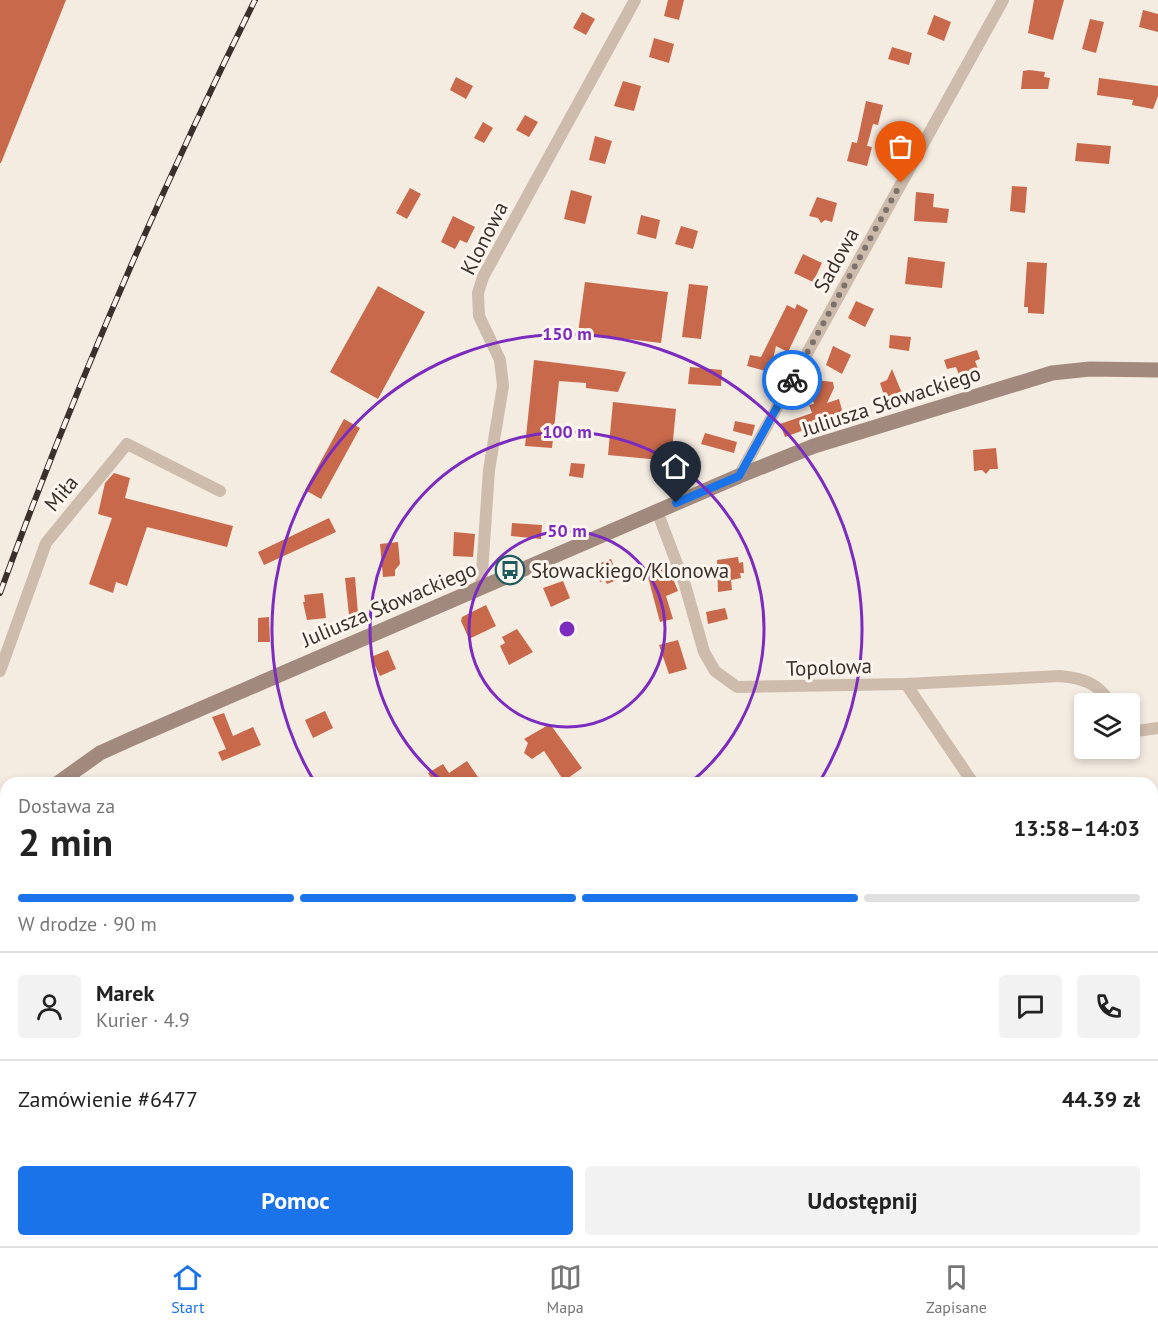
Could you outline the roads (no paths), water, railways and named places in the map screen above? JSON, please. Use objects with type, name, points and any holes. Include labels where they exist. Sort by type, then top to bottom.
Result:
[{"type":"street","name":"Klonowa","points":[[482,587],[489,470],[503,371],[479,316],[478,293],[483,278],[635,0]]},
{"type":"street","name":"Sadowa","points":[[739,476],[1003,0]]},
{"type":"street","name":"Juliusza Słowackiego","points":[[66,777],[100,753],[657,511],[814,446],[1052,373],[1090,369],[1158,370]]},
{"type":"street","name":"Miła","points":[[0,671],[46,543],[127,444],[220,491]]},
{"type":"street","name":"Topolowa","points":[[657,511],[685,585],[704,652],[722,679],[738,687],[748,689],[1078,677],[1093,683],[1102,693]]},
{"type":"street","points":[[906,684],[969,777]]},
{"type":"street","points":[[1140,731],[1158,728]]},
{"type":"railway","points":[[0,593],[28,517],[119,293],[185,146],[255,0]]},
{"type":"place","name":"Słowackiego/Klonowa","points":[[510,570]]}]
